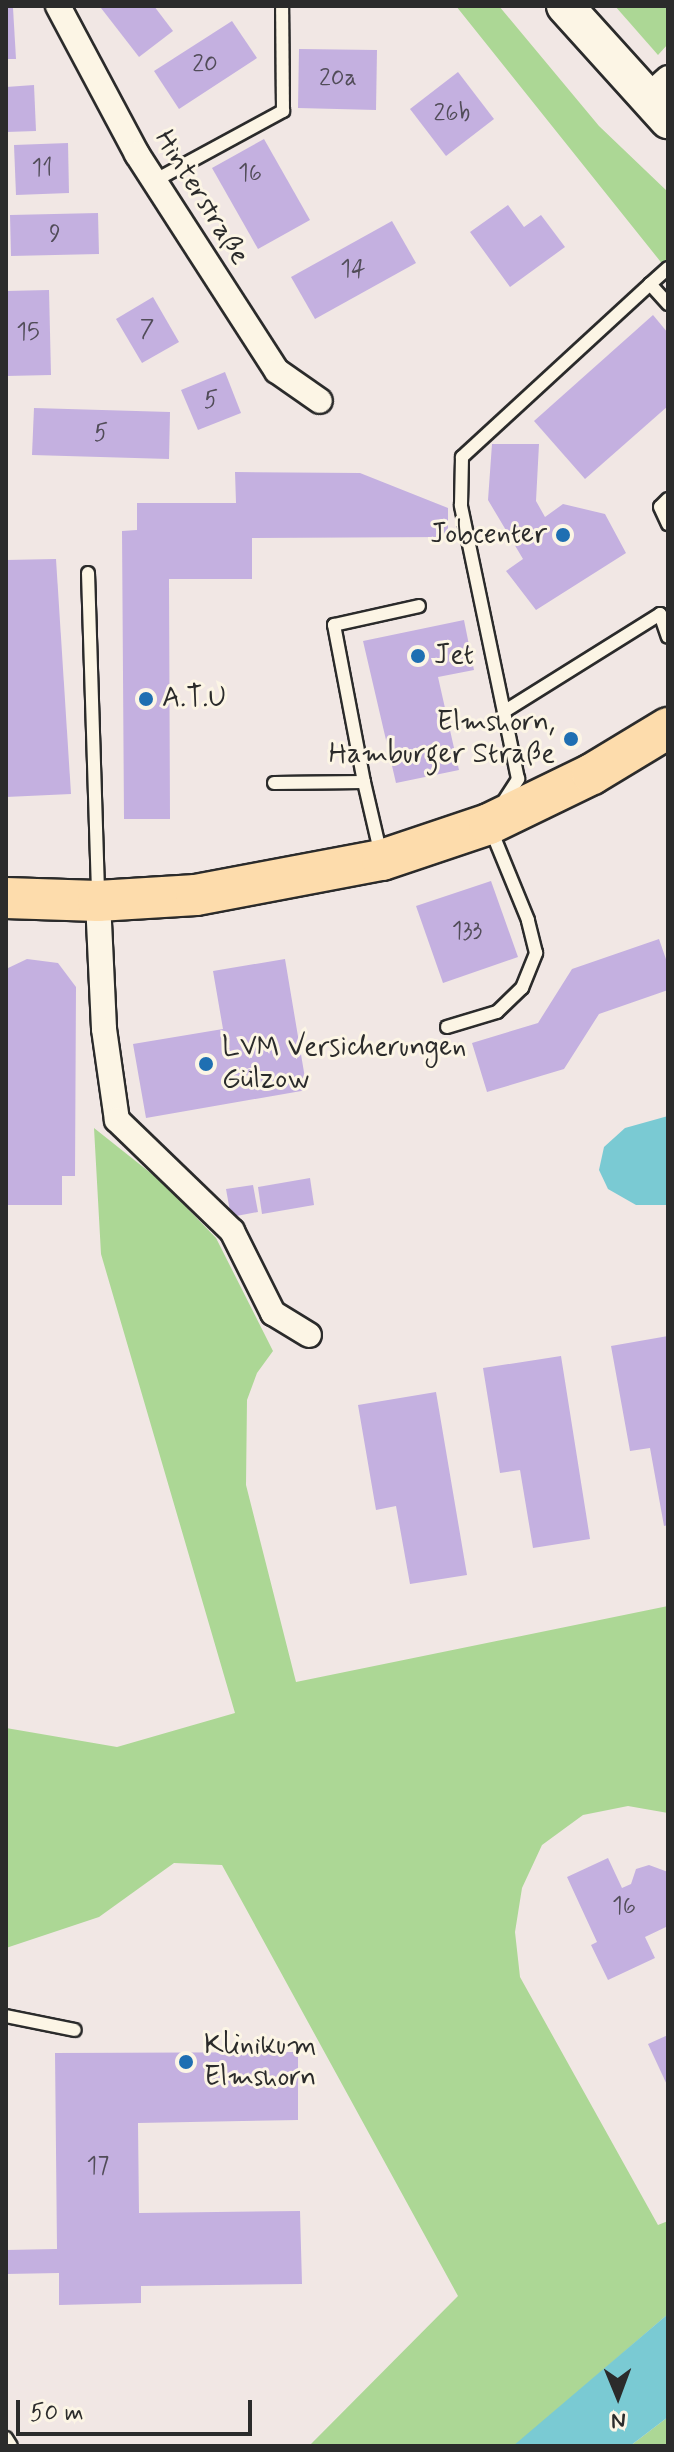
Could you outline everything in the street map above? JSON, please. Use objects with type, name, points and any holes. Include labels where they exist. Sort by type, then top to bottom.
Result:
[{"type":"main road","points":[[6,898],[98,901],[196,895],[382,860],[489,824],[592,774],[668,728]]},
{"type":"street","name":"Hinterstraße","points":[[58,6],[154,181],[277,371],[320,401]]},
{"type":"street","points":[[565,6],[661,99]]},
{"type":"street","points":[[98,901],[104,1029],[117,1120],[232,1231],[273,1313],[309,1335]]},
{"type":"lane","points":[[154,181],[283,111],[282,6]]},
{"type":"lane","points":[[447,1027],[497,1012],[522,988],[536,953],[528,920],[489,824],[518,779],[461,505],[462,457],[668,268]]},
{"type":"lane","points":[[650,284],[668,304]]},
{"type":"lane","points":[[668,499],[660,507],[668,524]]},
{"type":"lane","points":[[88,573],[98,901]]},
{"type":"lane","points":[[382,860],[334,625],[419,606]]},
{"type":"lane","points":[[505,711],[660,614],[668,637]]},
{"type":"lane","points":[[274,783],[364,782]]},
{"type":"lane","points":[[6,2016],[75,2030]]},
{"type":"lane","points":[[6,2438],[11,2446]]},
{"type":"green space","points":[[456,6],[499,6],[599,126],[668,192],[668,271]]},
{"type":"green space","points":[[615,6],[668,6],[668,44],[658,55]]},
{"type":"green space","points":[[94,1128],[162,1182],[216,1238],[273,1351],[257,1373],[247,1400],[246,1485],[296,1682],[668,1606],[668,1813],[628,1806],[583,1815],[542,1845],[522,1888],[515,1932],[520,1977],[658,2225],[668,2221],[668,2314],[515,2446],[309,2446],[458,2296],[222,1865],[174,1863],[99,1917],[6,1948],[6,1728],[117,1747],[235,1713],[101,1254]]},
{"type":"green space","points":[[668,2417],[668,2446],[630,2446]]},
{"type":"water","points":[[668,1116],[668,1205],[636,1205],[608,1189],[599,1170],[604,1147],[625,1128]]},
{"type":"water","points":[[668,2314],[668,2417],[630,2446],[513,2446]]},
{"type":"building","points":[[154,6],[173,31],[139,57],[101,8]]},
{"type":"building","points":[[6,8],[13,8],[16,59],[6,59]]},
{"type":"building","points":[[232,21],[257,58],[179,109],[154,71]]},
{"type":"building","points":[[299,49],[377,50],[376,110],[298,108]]},
{"type":"building","points":[[458,72],[494,119],[446,156],[410,109]]},
{"type":"building","points":[[34,85],[36,131],[6,132],[6,87]]},
{"type":"building","points":[[264,139],[310,220],[258,249],[212,168]]},
{"type":"building","points":[[68,143],[69,193],[16,195],[14,145]]},
{"type":"building","points":[[508,205],[524,227],[541,215],[565,247],[510,287],[470,232]]},
{"type":"building","points":[[98,213],[99,254],[11,256],[10,215]]},
{"type":"building","points":[[392,221],[416,263],[315,319],[291,277]]},
{"type":"building","points":[[49,290],[51,375],[6,376],[6,291]]},
{"type":"building","points":[[153,297],[179,342],[142,363],[116,319]]},
{"type":"building","points":[[653,315],[668,333],[668,406],[585,479],[534,421]]},
{"type":"building","points":[[225,372],[241,413],[198,430],[181,390]]},
{"type":"building","points":[[34,408],[170,412],[169,459],[32,455]]},
{"type":"building","name":"Jobcenter","points":[[492,444],[539,444],[536,501],[545,517],[563,504],[605,514],[626,553],[536,610],[506,571],[523,559],[488,500]]},
{"type":"building","name":"A.T.U","points":[[235,472],[360,473],[448,508],[448,537],[252,538],[252,579],[169,579],[170,819],[124,819],[122,531],[137,530],[137,503],[236,503]]},
{"type":"building","points":[[56,559],[71,794],[6,797],[6,560]]},
{"type":"building","points":[[464,620],[474,670],[438,677],[459,770],[396,783],[363,641]]},
{"type":"building","points":[[491,881],[518,957],[443,983],[416,906]]},
{"type":"building","points":[[659,939],[668,965],[668,990],[599,1014],[564,1069],[487,1092],[472,1043],[538,1023],[572,969]]},
{"type":"building","points":[[27,959],[58,963],[76,987],[75,1176],[62,1176],[62,1205],[6,1205],[6,969]]},
{"type":"building","points":[[285,959],[307,1090],[146,1118],[133,1044],[223,1029],[213,971]]},
{"type":"building","points":[[310,1178],[314,1205],[262,1214],[258,1187]]},
{"type":"building","points":[[253,1185],[258,1212],[231,1217],[226,1189]]},
{"type":"building","points":[[668,1336],[668,1525],[664,1526],[650,1448],[630,1451],[611,1346]]},
{"type":"building","points":[[561,1356],[590,1539],[533,1548],[520,1470],[500,1473],[483,1368]]},
{"type":"building","points":[[436,1392],[467,1575],[410,1584],[396,1506],[376,1510],[358,1405]]},
{"type":"building","points":[[608,1858],[622,1888],[631,1884],[636,1869],[649,1865],[668,1872],[668,1926],[645,1937],[655,1958],[608,1980],[591,1945],[597,1942],[567,1877]]},
{"type":"building","points":[[668,2035],[668,2087],[648,2044]]},
{"type":"building","points":[[298,2052],[298,2120],[138,2123],[139,2213],[300,2211],[302,2284],[141,2286],[141,2303],[59,2305],[59,2273],[6,2274],[6,2250],[57,2249],[55,2053]]},
{"type":"place","name":"Jobcenter","points":[[563,535]]},
{"type":"place","name":"Jet","points":[[418,656]]},
{"type":"place","name":"A.T.U","points":[[146,699]]},
{"type":"place","name":"Elmshorn, Hamburger Straße","points":[[571,739]]},
{"type":"place","name":"LVM Versicherungen Gülzow","points":[[206,1064]]},
{"type":"place","name":"Klinikum Elmshorn","points":[[186,2062]]}]
